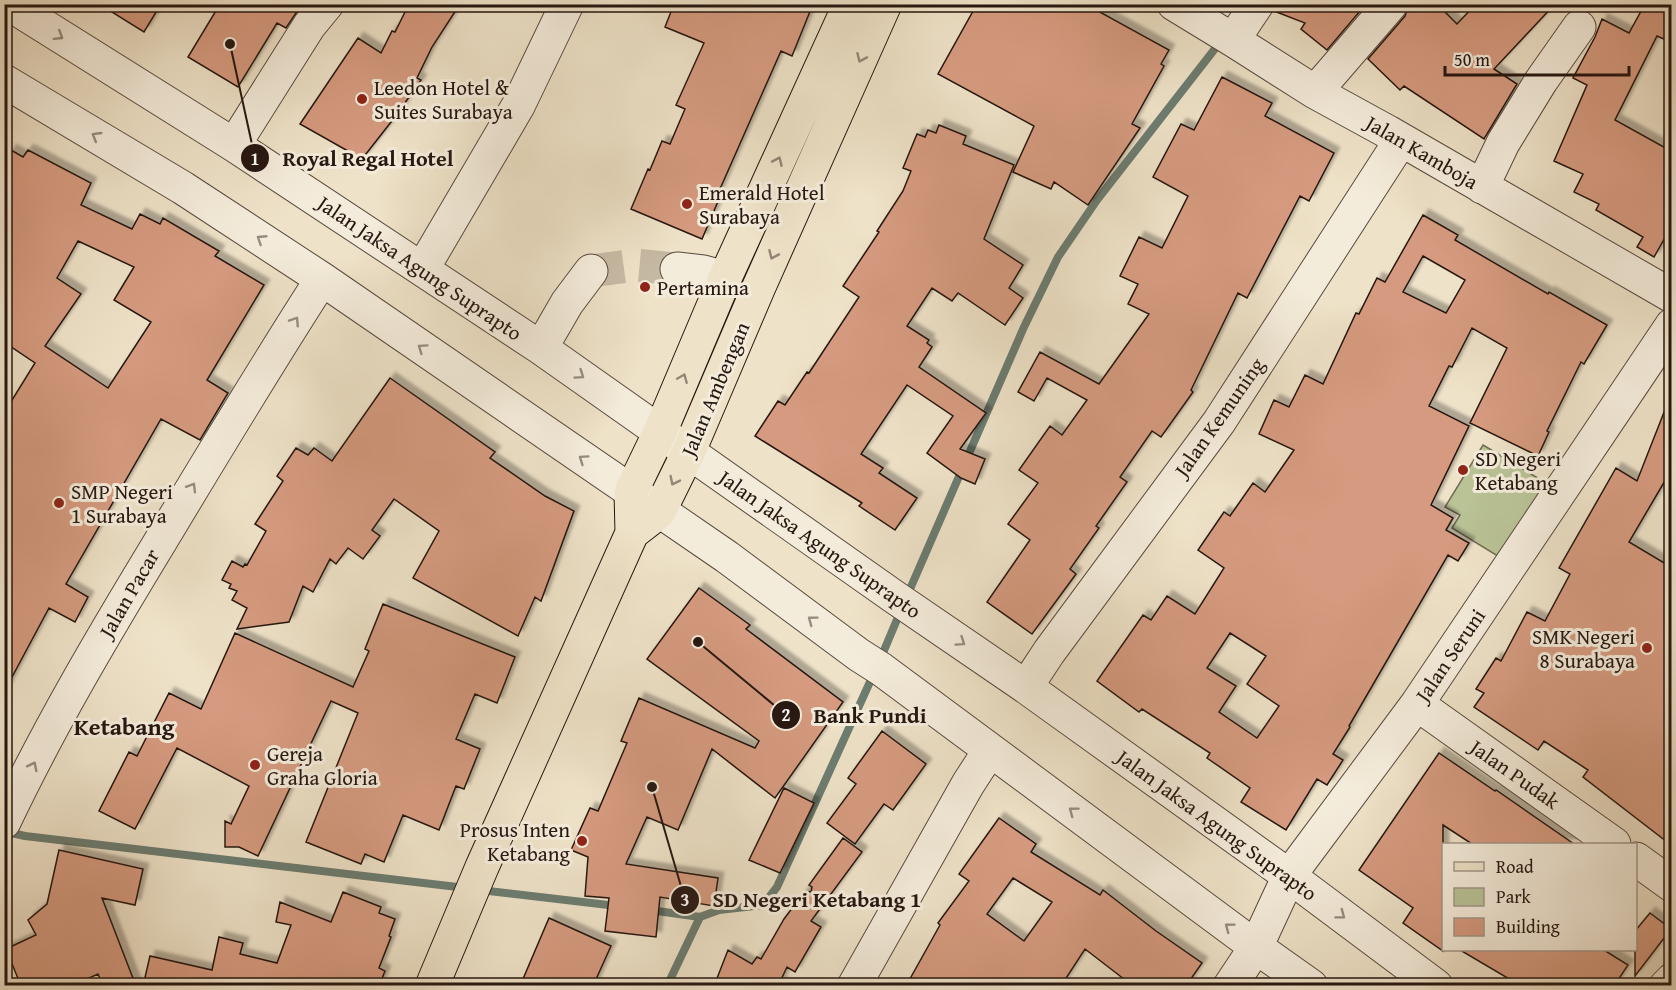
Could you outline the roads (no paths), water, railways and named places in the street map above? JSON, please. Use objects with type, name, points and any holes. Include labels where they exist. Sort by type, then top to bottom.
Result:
[{"type":"main road","name":"Jalan Ambengan","points":[[432,986],[482,867],[632,533],[631,492],[660,432],[725,278],[849,4]]},
{"type":"main road","name":"Jalan Ambengan","points":[[632,533],[659,512],[689,451],[885,4]]},
{"type":"street","name":"Jalan Jaksa Agung Suprapto","points":[[9,4],[234,145],[541,348],[1026,687],[1289,876],[1436,986]]},
{"type":"street","points":[[234,145],[309,26],[327,4]]},
{"type":"street","points":[[423,268],[518,106],[567,4]]},
{"type":"street","name":"Jalan Kamboja","points":[[1174,4],[1315,92],[1671,296]]},
{"type":"street","points":[[1228,37],[1257,4]]},
{"type":"street","points":[[1315,92],[1391,4]]},
{"type":"street","points":[[1482,187],[1503,143],[1541,81],[1579,27]]},
{"type":"street","points":[[4,81],[183,188],[322,279],[659,512],[728,557],[1311,986]]},
{"type":"street","name":"Jalan Kemuning","points":[[1026,687],[1049,652],[1219,422],[1401,140]]},
{"type":"street","points":[[677,268],[725,278]]},
{"type":"street","points":[[541,348],[567,303],[591,271]]},
{"type":"street","name":"Jalan Pacar","points":[[5,820],[66,701],[136,581],[255,382],[322,279]]},
{"type":"street","name":"Jalan Seruni","points":[[1230,986],[1256,947],[1289,876],[1417,704],[1671,325]]},
{"type":"street","name":"Jalan Pudak","points":[[1417,704],[1613,843]]},
{"type":"street","points":[[854,986],[968,784],[990,750]]},
{"type":"street","points":[[1637,861],[1671,885]]},
{"type":"street","points":[[1666,986],[1671,980]]},
{"type":"waterway","points":[[907,596],[1024,327],[1058,257],[1097,200],[1221,41]]},
{"type":"waterway","points":[[880,660],[901,610]]},
{"type":"waterway","points":[[650,910],[700,917],[719,910],[763,905],[777,887],[874,673]]},
{"type":"waterway","points":[[7,832],[466,888]]},
{"type":"waterway","points":[[480,890],[617,906]]},
{"type":"waterway","points":[[667,986],[700,917]]},
{"type":"tunnel","points":[[591,271],[635,265],[677,269]]},
{"type":"place","name":"Royal Regal Hotel","points":[[230,44]]},
{"type":"place","name":"Leedon Hotel & Suites Surabaya","points":[[362,99]]},
{"type":"place","name":"Emerald Hotel Surabaya","points":[[687,204]]},
{"type":"place","name":"Pertamina","points":[[645,287]]},
{"type":"place","name":"SD Negeri Ketabang","points":[[1463,470]]},
{"type":"place","name":"SMP Negeri 1 Surabaya","points":[[59,503]]},
{"type":"place","name":"Bank Pundi","points":[[698,642]]},
{"type":"place","name":"SMK Negeri 8 Surabaya","points":[[1647,648]]},
{"type":"place","name":"Gereja Graha Gloria","points":[[255,765]]},
{"type":"place","name":"SD Negeri Ketabang 1","points":[[652,787]]},
{"type":"place","name":"Prosus Inten Ketabang","points":[[582,841]]},
{"type":"district","name":"Ketabang","points":[[124,726]]}]
